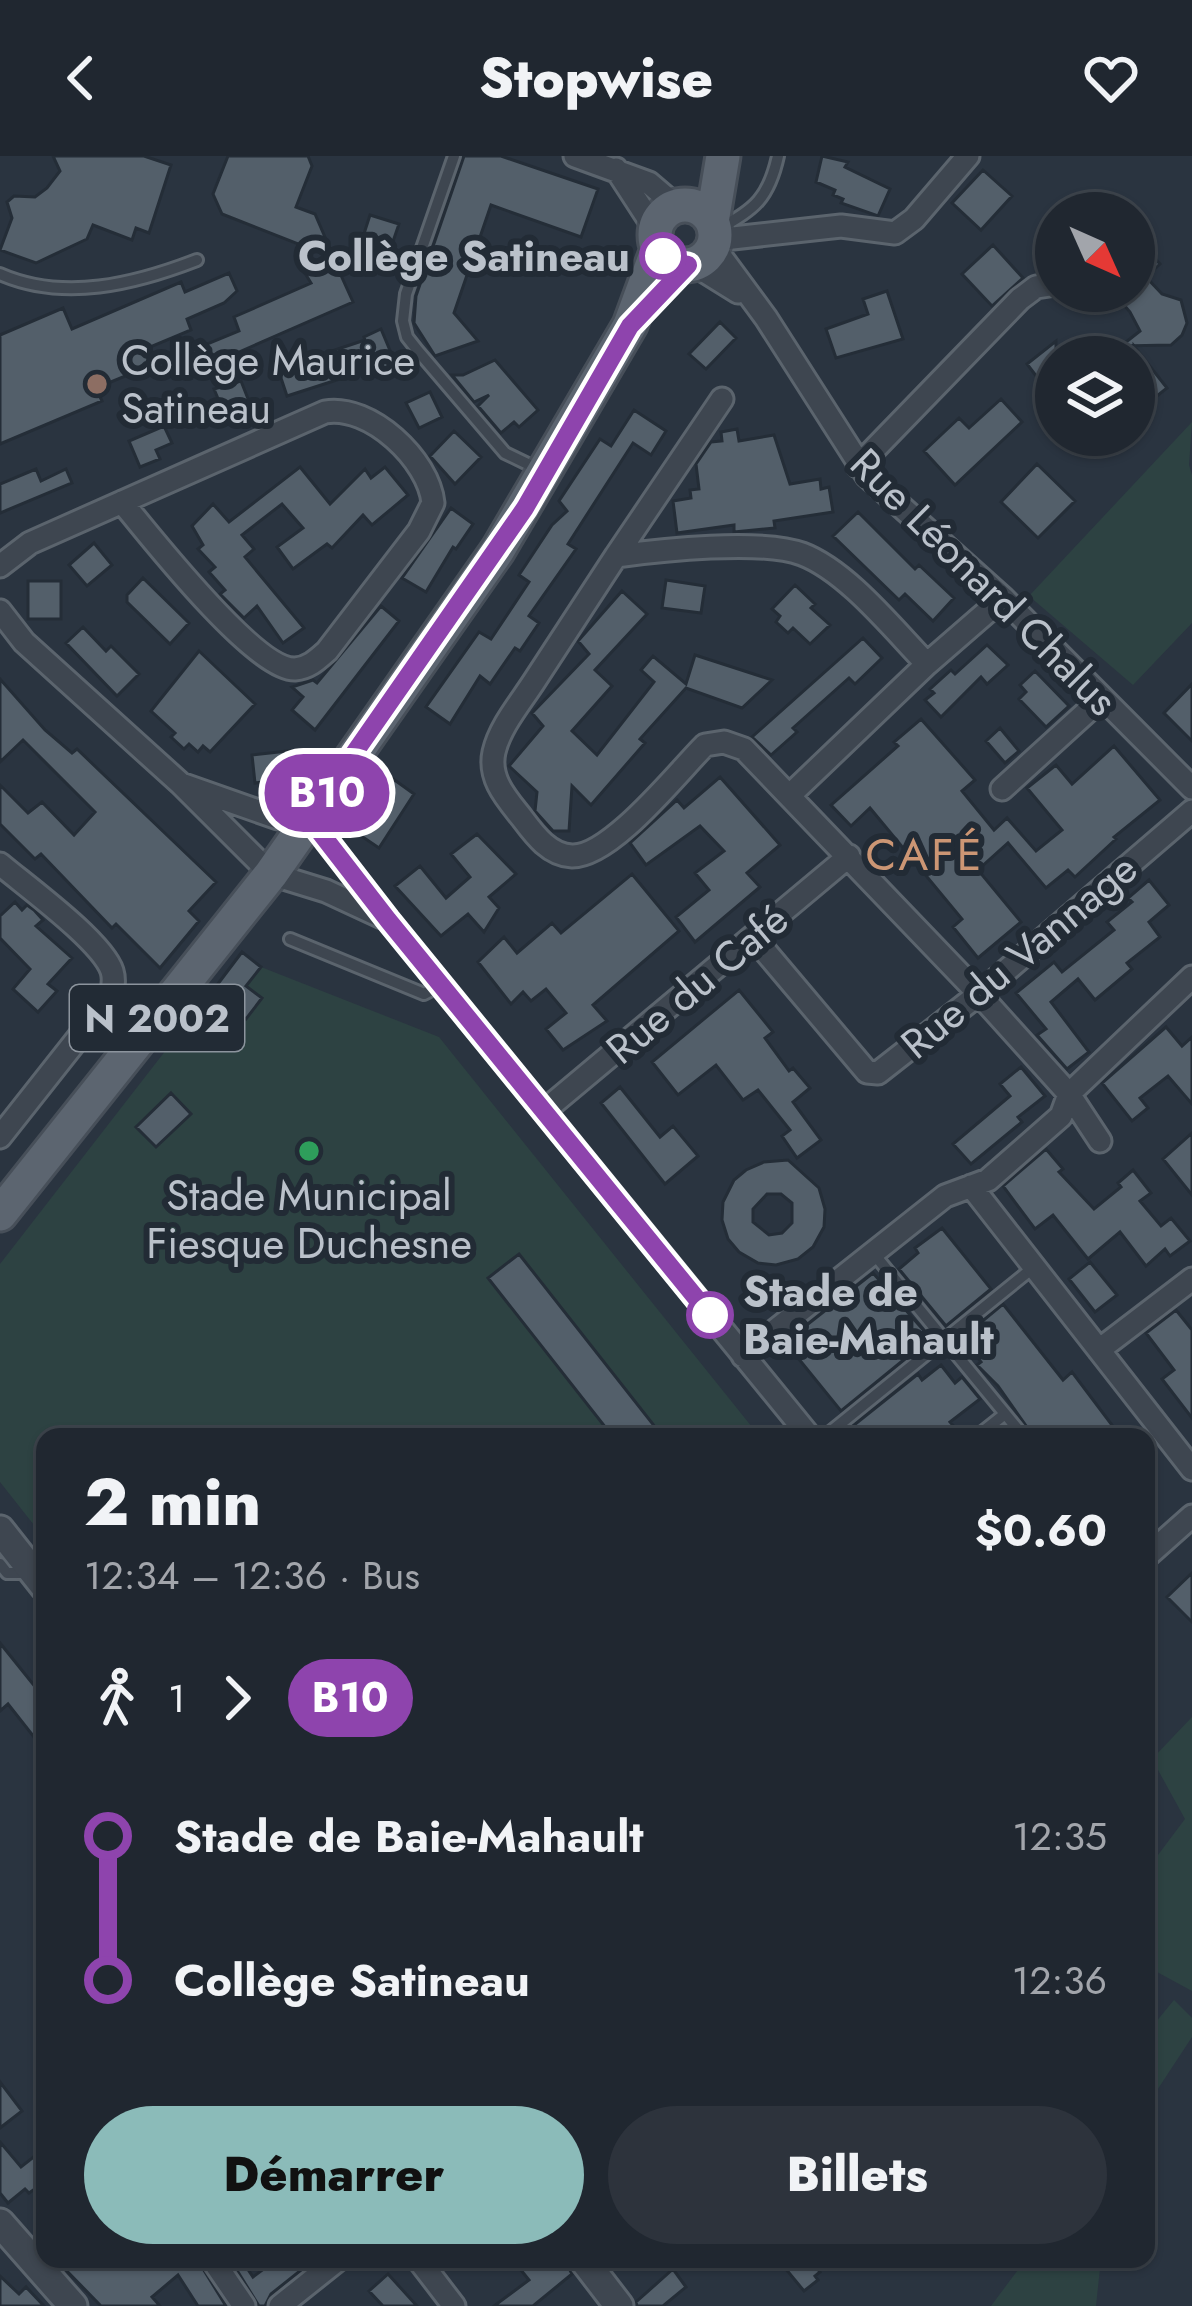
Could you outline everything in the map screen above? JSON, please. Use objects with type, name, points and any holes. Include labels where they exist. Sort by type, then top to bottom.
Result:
[{"type":"main road","name":"N 2002","points":[[630,326],[706,245],[723,156]]},
{"type":"main road","name":"N 2002","points":[[0,1214],[271,874],[475,582],[546,473],[630,326],[668,222],[723,156]]},
{"type":"main road","points":[[699,208],[706,245],[670,262],[668,222],[699,208]]},
{"type":"street","points":[[575,156],[616,169],[668,222]]},
{"type":"street","points":[[706,245],[841,226],[896,233],[968,156]]},
{"type":"street","name":"Rue Léonard Chalus","points":[[706,245],[781,340],[858,466],[1003,598],[1192,788]]},
{"type":"street","points":[[858,466],[1035,288]]},
{"type":"street","points":[[722,399],[500,738],[493,764],[502,793],[546,845],[574,856],[597,849],[620,832],[710,742],[744,749],[980,994],[1069,1094],[1100,1141]]},
{"type":"street","points":[[0,566],[30,543],[122,502],[325,412],[342,409],[364,416],[425,473],[433,503],[419,531],[327,651],[310,665],[295,669],[260,654],[182,575],[122,502]]},
{"type":"street","points":[[616,556],[765,548],[800,553],[828,568],[927,664]]},
{"type":"street","points":[[790,795],[1003,598]]},
{"type":"street","points":[[0,611],[24,642],[182,784],[271,874],[326,890],[388,920]]},
{"type":"street","points":[[1002,789],[1101,699]]},
{"type":"street","points":[[182,784],[258,813],[309,818],[803,1428]]},
{"type":"street","name":"Rue du Vannage","points":[[754,938],[872,1075],[980,994],[1192,811]]},
{"type":"street","name":"Rue du Café","points":[[544,1112],[849,856]]},
{"type":"street","points":[[0,864],[67,920],[114,975],[109,999],[0,1137]]},
{"type":"street","points":[[743,1356],[945,1196],[988,1180],[1061,1116],[1069,1094],[1192,976]]},
{"type":"street","points":[[971,1186],[1192,1469]]},
{"type":"street","points":[[1099,1351],[1192,1279]]},
{"type":"street","points":[[1155,1549],[1192,1516]]},
{"type":"street","points":[[0,1531],[36,1576]]},
{"type":"street","points":[[0,2223],[36,2264]]},
{"type":"street","points":[[40,2268],[73,2306]]},
{"type":"street","points":[[218,2268],[244,2306]]},
{"type":"street","points":[[280,2306],[328,2268]]},
{"type":"street","points":[[425,2268],[454,2306]]},
{"type":"street","points":[[590,2268],[619,2306]]},
{"type":"lane","points":[[454,156],[402,308],[407,337],[505,452],[546,473]]},
{"type":"lane","points":[[706,245],[756,205],[772,184],[778,156]]},
{"type":"lane","points":[[0,274],[51,286],[116,286],[197,260]]},
{"type":"lane","points":[[290,939],[424,994],[441,986]]},
{"type":"lane","points":[[872,1252],[1017,1428]]},
{"type":"lane","points":[[835,1428],[1034,1267]]},
{"type":"lane","points":[[987,1428],[1005,1414]]},
{"type":"lane","points":[[0,1564],[7,1573],[36,1579]]},
{"type":"green space","points":[[1192,422],[1192,623],[1133,685],[1029,596]]},
{"type":"green space","name":"Stade Municipal Fiesque Duchesne","points":[[242,952],[261,967],[439,1037],[753,1428],[36,1428],[36,1528],[0,1482],[0,1264]]},
{"type":"green space","points":[[1192,1717],[1192,1991],[1155,1971],[1155,1859],[1185,1819],[1155,1764],[1155,1756]]},
{"type":"green space","points":[[1174,2000],[1192,2018],[1192,2037],[1155,2093],[1155,2023]]},
{"type":"green space","points":[[1019,2268],[1100,2268],[1096,2306],[991,2306]]},
{"type":"building","points":[[53,156],[144,156],[171,165],[149,233],[136,228],[132,240],[93,225],[87,239],[36,263],[0,250],[12,218],[7,202],[14,196],[35,197],[47,188],[60,171]]},
{"type":"building","points":[[228,156],[308,156],[312,166],[296,207],[315,214],[334,258],[222,214],[213,194]]},
{"type":"building","points":[[464,156],[501,156],[598,189],[581,237],[491,205],[454,313],[478,341],[435,356],[414,323],[416,296]]},
{"type":"building","points":[[822,156],[848,162],[845,167],[890,189],[878,216],[841,203],[843,199],[833,195],[835,190],[816,182]]},
{"type":"building","points":[[983,170],[1012,196],[981,230],[952,203]]},
{"type":"building","points":[[370,215],[399,224],[388,256],[360,246]]},
{"type":"building","points":[[993,245],[1023,278],[992,306],[962,274]]},
{"type":"building","points":[[300,265],[339,271],[353,302],[198,370],[190,351],[239,331],[234,317],[311,283]]},
{"type":"building","points":[[229,273],[237,291],[224,303],[187,319],[191,330],[150,347],[157,363],[96,388],[102,401],[0,444],[0,335],[63,308],[72,329],[181,282],[185,292]]},
{"type":"building","points":[[1155,287],[1181,300],[1187,323],[1171,345],[1155,345],[1155,336],[1134,336],[1140,331],[1130,312],[1155,312]]},
{"type":"building","points":[[887,291],[903,339],[836,358],[826,329],[868,314],[863,299]]},
{"type":"building","points":[[720,322],[736,338],[706,369],[689,354]]},
{"type":"building","points":[[381,329],[399,372],[382,379],[373,358],[343,367],[346,377],[287,396],[278,369],[365,340]]},
{"type":"building","points":[[495,360],[538,410],[519,427],[514,422],[501,433],[478,406],[489,395],[474,402],[452,375],[463,375]]},
{"type":"building","points":[[1155,373],[1167,388],[1155,398]]},
{"type":"building","points":[[241,381],[252,409],[227,420],[214,389]]},
{"type":"building","points":[[430,392],[442,417],[419,428],[406,403]]},
{"type":"building","points":[[1001,399],[1022,422],[955,485],[924,451],[959,418],[969,428]]},
{"type":"building","points":[[634,410],[666,431],[651,455],[633,443],[568,544],[576,549],[529,616],[539,623],[490,684],[480,676],[450,724],[426,707],[479,632],[491,639],[529,582],[519,575],[567,511],[559,501],[600,439],[611,446]]},
{"type":"building","points":[[164,426],[172,443],[156,450],[160,459],[140,467],[129,441]]},
{"type":"building","points":[[737,429],[739,441],[774,435],[790,484],[820,479],[821,489],[829,487],[833,512],[774,521],[775,528],[734,532],[734,525],[677,533],[673,501],[691,498],[690,490],[699,489],[696,464],[711,442],[722,441],[721,432]]},
{"type":"building","points":[[454,431],[481,457],[455,484],[430,456]]},
{"type":"building","points":[[1037,464],[1075,501],[1038,538],[1001,502]]},
{"type":"building","points":[[300,467],[330,504],[365,469],[371,478],[385,467],[408,495],[372,525],[363,515],[332,548],[327,544],[293,569],[277,547],[303,528],[282,504],[242,535],[254,549],[245,557],[304,628],[283,643],[257,606],[244,618],[220,594],[225,590],[209,572],[215,567],[198,549],[203,545],[192,526],[213,504],[229,522]]},
{"type":"building","points":[[36,469],[41,481],[66,469],[72,483],[0,513],[0,484]]},
{"type":"building","points":[[451,508],[473,524],[426,592],[402,578]]},
{"type":"building","points":[[858,512],[915,569],[919,565],[954,598],[933,621],[905,594],[899,600],[833,536]]},
{"type":"building","points":[[94,543],[112,565],[87,586],[69,565]]},
{"type":"building","points":[[143,578],[189,623],[170,644],[127,602],[127,595]]},
{"type":"building","points":[[666,580],[705,586],[701,613],[662,608]]},
{"type":"building","points":[[28,581],[61,581],[61,619],[28,619]]},
{"type":"building","points":[[795,585],[830,625],[810,644],[793,628],[788,633],[776,622],[780,616],[772,609]]},
{"type":"building","points":[[622,591],[647,614],[595,670],[612,686],[572,731],[597,755],[654,682],[641,670],[653,656],[686,684],[695,655],[772,680],[742,708],[686,688],[591,805],[572,786],[569,831],[553,831],[535,811],[537,792],[509,766],[543,726],[532,713],[589,654],[578,641]]},
{"type":"building","points":[[381,606],[399,621],[315,730],[292,710],[303,697],[292,687],[317,683]]},
{"type":"building","points":[[83,627],[139,674],[117,696],[66,643]]},
{"type":"building","points":[[863,638],[882,658],[855,684],[849,678],[793,728],[797,732],[771,755],[752,737]]},
{"type":"building","points":[[987,645],[1008,665],[987,684],[981,677],[941,717],[925,700],[934,693],[930,689]]},
{"type":"building","points":[[199,651],[255,704],[210,752],[203,746],[198,752],[189,744],[184,749],[171,737],[175,733],[151,711]]},
{"type":"building","points":[[1035,671],[1069,706],[1046,727],[1019,699],[1026,692],[1020,685]]},
{"type":"building","points":[[0,679],[45,730],[72,753],[77,749],[216,882],[189,911],[199,921],[160,968],[116,924],[112,928],[41,854],[35,859],[0,824],[0,785],[28,813],[42,802],[74,835],[95,812],[23,740],[0,762]]},
{"type":"building","points":[[1192,684],[1192,741],[1164,713]]},
{"type":"building","points":[[921,719],[975,780],[962,791],[994,830],[1007,818],[1036,851],[1062,830],[1027,788],[1056,765],[1072,784],[1114,746],[1160,800],[1075,877],[1068,870],[1046,888],[1008,843],[978,870],[1021,922],[978,958],[953,927],[962,919],[870,808],[851,826],[831,805],[898,746],[894,742]]},
{"type":"building","points":[[1000,728],[1019,751],[1005,763],[986,741]]},
{"type":"building","points":[[297,750],[301,777],[255,783],[252,755]]},
{"type":"building","points":[[389,776],[414,794],[379,848],[351,829]]},
{"type":"building","points":[[720,777],[780,845],[747,873],[760,887],[695,942],[676,917],[709,890],[695,873],[724,851],[700,826],[646,865],[630,843],[677,800],[684,808]]},
{"type":"building","points":[[477,834],[516,874],[489,897],[499,908],[484,932],[468,914],[441,936],[395,886],[420,866],[446,898],[470,877],[451,854]]},
{"type":"building","points":[[632,874],[679,931],[593,1005],[607,1021],[563,1050],[546,1029],[566,1013],[546,989],[531,1001],[523,992],[511,1004],[478,962],[504,937],[517,953],[552,923],[561,933]]},
{"type":"building","points":[[1149,880],[1169,905],[1149,922],[1160,937],[1127,963],[1132,969],[1095,1000],[1078,979],[1051,1002],[1089,1052],[1067,1069],[1037,1035],[1046,1029],[1016,993],[1054,962],[1062,972],[1114,930],[1107,922]]},
{"type":"building","points":[[15,902],[22,910],[27,905],[34,910],[43,920],[36,926],[72,958],[48,984],[57,991],[38,1012],[13,989],[30,969],[0,938],[0,916]]},
{"type":"building","points":[[242,952],[261,967],[246,986],[262,998],[246,1019],[211,993]]},
{"type":"building","points":[[739,990],[773,1032],[765,1038],[789,1071],[793,1068],[810,1088],[793,1102],[821,1140],[797,1158],[782,1136],[790,1130],[758,1090],[743,1100],[716,1065],[678,1095],[652,1062]]},
{"type":"building","points":[[1166,1027],[1182,1046],[1192,1037],[1192,1104],[1168,1076],[1140,1098],[1148,1108],[1132,1121],[1102,1083]]},
{"type":"building","points":[[1021,1067],[1045,1096],[971,1164],[953,1144],[1010,1096],[1000,1084]]},
{"type":"building","points":[[620,1087],[660,1137],[673,1126],[698,1156],[665,1184],[601,1103]]},
{"type":"building","points":[[171,1093],[191,1114],[156,1147],[136,1127]]},
{"type":"building","points":[[1192,1133],[1192,1195],[1163,1159]]},
{"type":"building","points":[[1046,1149],[1063,1169],[1059,1172],[1094,1209],[1133,1170],[1151,1193],[1140,1201],[1161,1226],[1171,1218],[1190,1241],[1170,1256],[1165,1249],[1146,1266],[1120,1232],[1088,1259],[1053,1215],[1035,1229],[1003,1186]]},
{"type":"building","points":[[788,1160],[819,1188],[825,1209],[824,1227],[813,1247],[798,1259],[776,1265],[758,1263],[739,1252],[728,1239],[722,1220],[723,1202],[734,1180],[764,1162]],"holes":[[[767,1194],[781,1194],[792,1203],[792,1223],[782,1233],[769,1235],[753,1222],[753,1209]]]},
{"type":"building","points":[[942,1228],[991,1289],[946,1326],[899,1269],[918,1253],[915,1248]]},
{"type":"building","points":[[519,1254],[656,1428],[606,1428],[488,1278]]},
{"type":"building","points":[[1090,1262],[1117,1295],[1095,1312],[1069,1279]]},
{"type":"building","points":[[873,1273],[926,1333],[900,1351],[906,1358],[841,1411],[785,1342]]},
{"type":"building","points":[[1003,1304],[1063,1380],[1072,1372],[1114,1428],[1028,1428],[977,1365],[981,1362],[962,1338]]},
{"type":"building","points":[[1176,1310],[1192,1330],[1192,1418],[1162,1379],[1174,1370],[1146,1333]]},
{"type":"building","points":[[941,1365],[955,1383],[962,1377],[980,1399],[950,1422],[955,1428],[850,1428],[918,1374],[922,1380]]},
{"type":"building","points":[[1192,1573],[1192,1622],[1167,1597]]},
{"type":"building","points":[[0,1643],[36,1688],[36,1740],[8,1704],[0,1711]]},
{"type":"building","points":[[0,2082],[22,2111],[0,2128]]},
{"type":"building","points":[[0,2142],[21,2167],[36,2155],[36,2188],[29,2193],[25,2189],[8,2203],[0,2193]]},
{"type":"building","points":[[64,2268],[203,2268],[226,2306],[198,2306],[178,2275],[152,2297],[160,2306],[101,2306]]},
{"type":"building","points":[[236,2268],[247,2268],[253,2277],[265,2268],[304,2268],[271,2294],[265,2306],[259,2306]]},
{"type":"building","points":[[519,2268],[569,2268],[572,2274],[533,2306],[494,2306],[529,2280]]},
{"type":"building","points":[[785,2268],[820,2272],[815,2276],[818,2280],[804,2291]]},
{"type":"building","points":[[673,2269],[686,2287],[663,2306],[637,2306],[636,2302]]},
{"type":"building","points":[[388,2274],[417,2306],[383,2306],[369,2291]]},
{"type":"building","points":[[0,2276],[19,2294],[26,2287],[44,2306],[0,2306]]},
{"type":"bus line","name":"B10","points":[[663,256],[688,265],[630,326],[525,508],[309,818],[710,1315]]},
{"type":"place","name":"Collège Satineau","points":[[663,256]]},
{"type":"place","name":"Collège Maurice Satineau","points":[[97,384]]},
{"type":"place","name":"Stade Municipal Fiesque Duchesne","points":[[309,1151]]},
{"type":"place","name":"Stade de Baie-Mahault","points":[[710,1315]]},
{"type":"district","name":"CAFÉ","points":[[925,854]]}]
